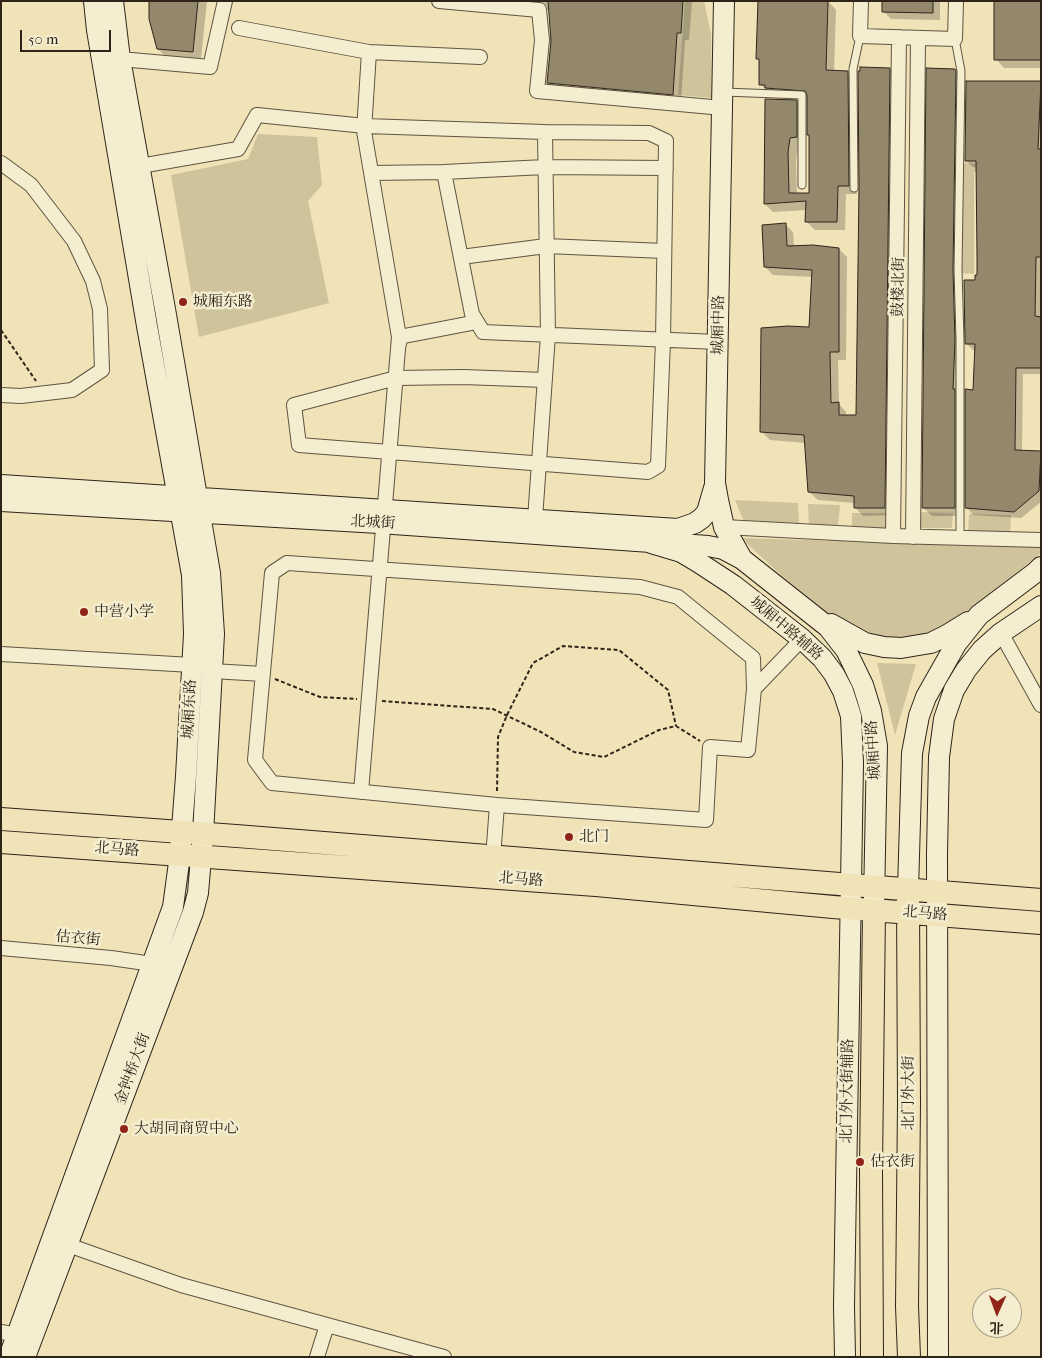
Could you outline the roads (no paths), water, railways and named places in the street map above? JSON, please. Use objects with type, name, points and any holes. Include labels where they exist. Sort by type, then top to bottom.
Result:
[{"type":"main road","name":"北马路","points":[[1,819],[193,833],[596,885],[937,916],[1041,923]]},
{"type":"main road","name":"北马路","points":[[1,842],[191,856],[427,863],[493,858],[1041,900]]},
{"type":"main road","name":"北门外大街","points":[[908,890],[909,1103],[907,1306],[909,1357]]},
{"type":"main road","points":[[872,1357],[870,1168],[874,910]]},
{"type":"street","name":"城厢东路","points":[[94,1],[111,113],[188,505],[210,573],[214,634],[212,671],[191,856]]},
{"type":"street","name":"城厢东路","points":[[112,1],[120,59],[140,166],[188,505],[194,634],[192,666],[193,833]]},
{"type":"street","points":[[120,59],[210,68],[225,1]]},
{"type":"street","points":[[439,1],[539,10],[542,40],[537,91],[723,100]]},
{"type":"street","name":"城厢中路","points":[[724,1],[715,483],[724,527],[742,559],[828,627],[846,650],[863,685],[876,735],[878,761],[874,910]]},
{"type":"street","points":[[861,1],[860,36],[955,39],[956,1]]},
{"type":"street","points":[[239,28],[370,52],[480,57]]},
{"type":"street","name":"鼓楼北街","points":[[893,536],[899,37]]},
{"type":"street","name":"鼓楼北街","points":[[913,537],[918,38]]},
{"type":"street","points":[[361,792],[379,570],[392,453],[399,337],[364,126],[370,52]]},
{"type":"street","points":[[140,166],[238,150],[257,115],[364,126],[544,132],[649,133],[666,141],[663,341],[658,466],[648,472],[299,445],[294,405],[396,378],[544,380]]},
{"type":"street","points":[[535,519],[548,335],[544,132]]},
{"type":"street","points":[[1,163],[31,185],[74,241],[92,280],[100,309],[102,370],[72,390],[21,396],[1,394]]},
{"type":"street","points":[[371,173],[545,168],[666,168]]},
{"type":"street","points":[[444,172],[472,314],[483,332],[718,342]]},
{"type":"street","points":[[461,257],[546,246],[664,251]]},
{"type":"street","points":[[399,337],[476,322]]},
{"type":"street","name":"北城街","points":[[1,501],[188,505],[385,516],[535,519],[651,528],[678,528],[686,527],[702,518],[707,512],[715,483]]},
{"type":"street","name":"北城街","points":[[1,485],[188,505]]},
{"type":"street","name":"北城街","points":[[385,516],[651,543],[708,546],[723,549],[742,559]]},
{"type":"street","points":[[724,527],[913,537],[1041,540]]},
{"type":"street","name":"城厢中路辅路","points":[[651,543],[681,552],[733,585],[802,639],[822,658],[834,674],[851,716],[853,763],[851,885]]},
{"type":"street","points":[[287,563],[640,587],[678,597],[753,658],[754,689],[748,750],[710,747],[706,820],[497,805],[272,783],[255,760],[263,674],[272,573],[287,563]]},
{"type":"street","name":"城厢中路","points":[[808,610],[858,640],[875,646],[911,648],[932,643],[957,630],[1039,570]]},
{"type":"street","points":[[938,1357],[937,892],[940,757],[944,719],[954,690],[966,670],[982,650],[1001,633],[1041,606]]},
{"type":"street","name":"城厢中路","points":[[908,890],[912,753],[919,716],[926,697],[943,665],[978,615]]},
{"type":"street","points":[[1001,633],[1040,702]]},
{"type":"street","points":[[754,689],[802,639]]},
{"type":"street","points":[[1,654],[192,666]]},
{"type":"street","points":[[212,671],[263,674]]},
{"type":"street","points":[[493,858],[497,805]]},
{"type":"street","name":"金钟桥大街","points":[[8,1357],[191,856]]},
{"type":"street","name":"金钟桥大街","points":[[25,1357],[17,1335],[68,1245],[193,912],[198,893],[191,856]]},
{"type":"street","name":"北门外大街辅路","points":[[845,1357],[844,1306],[851,885]]},
{"type":"street","name":"估衣街","points":[[1,948],[111,958],[152,964]]},
{"type":"street","points":[[68,1245],[181,1285],[444,1357]]},
{"type":"street","points":[[317,1357],[327,1325]]},
{"type":"lane","points":[[854,188],[853,69],[860,36]]},
{"type":"lane","points":[[955,39],[961,71],[958,270],[960,538]]},
{"type":"lane","points":[[723,100],[802,95],[802,184]]},
{"type":"place","name":"城厢东路","points":[[183,302]]},
{"type":"place","name":"中营小学","points":[[84,612]]},
{"type":"place","name":"北门","points":[[569,837]]},
{"type":"place","name":"大胡同商贸中心","points":[[124,1129]]},
{"type":"place","name":"估衣街","points":[[860,1162]]}]
